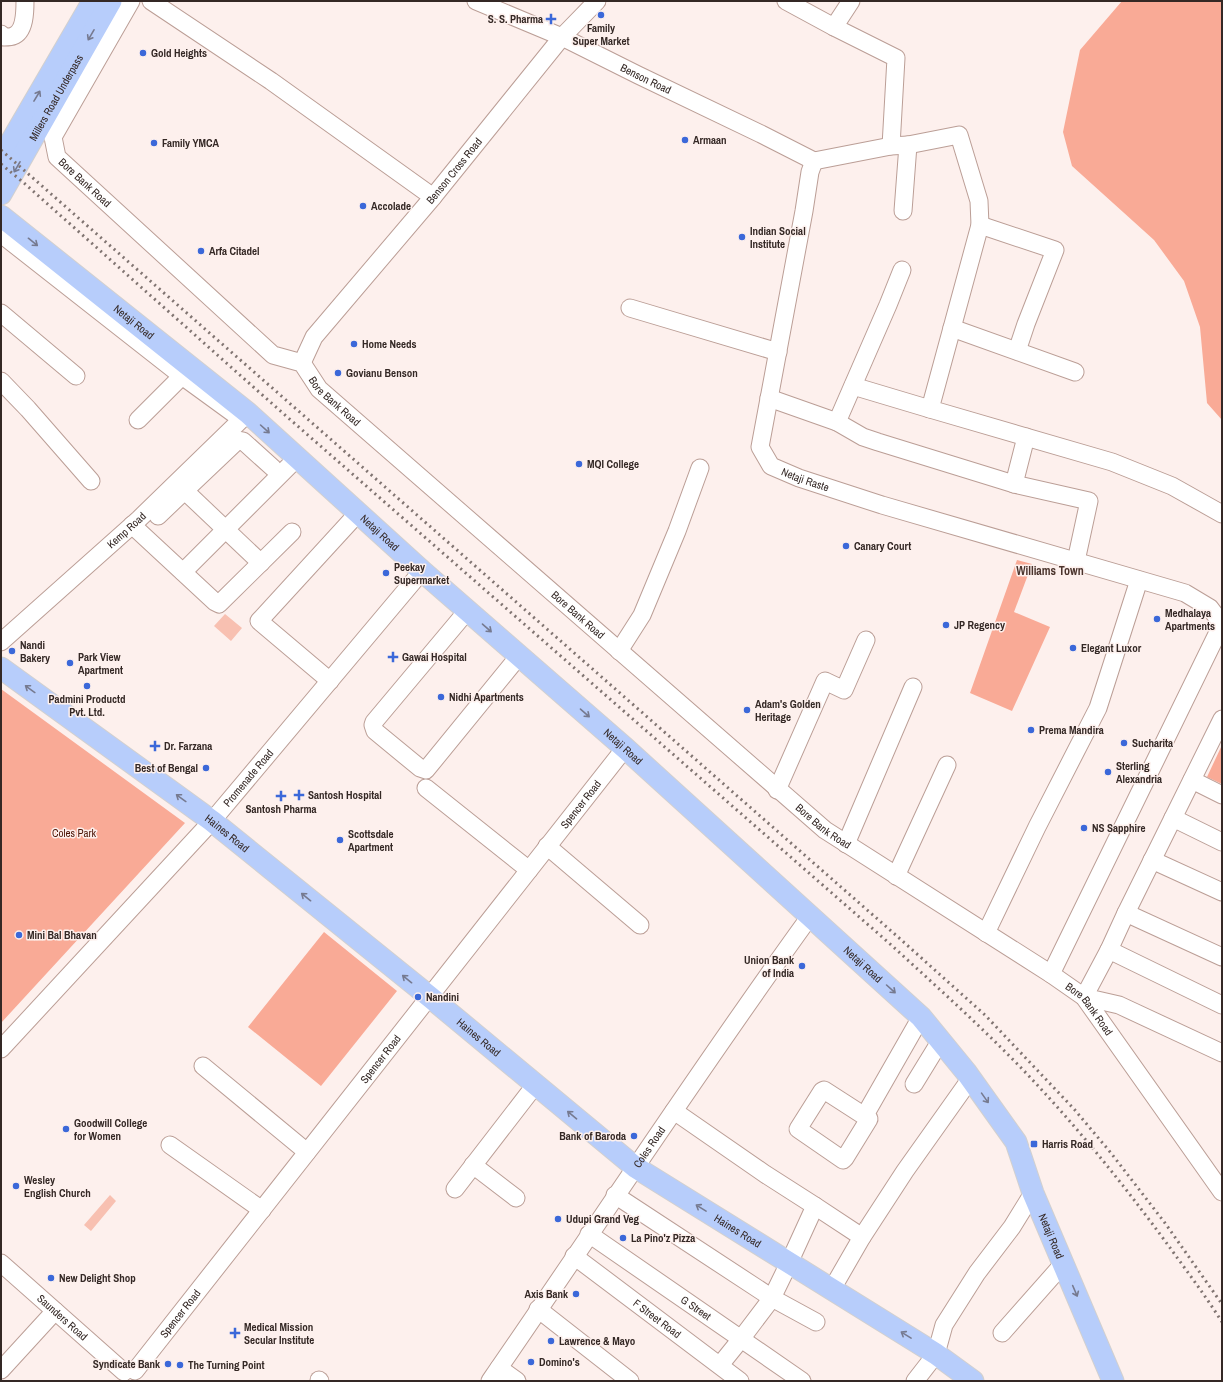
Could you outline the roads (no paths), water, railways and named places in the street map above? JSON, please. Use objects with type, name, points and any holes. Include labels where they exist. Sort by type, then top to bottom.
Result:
[{"type":"main road","name":"Millers Road Underpass","points":[[1,159],[94,1]]},
{"type":"main road","name":"Millers Road Underpass","points":[[1,194],[111,1]]},
{"type":"main road","name":"Netaji Road","points":[[2,223],[293,454],[422,571],[625,748],[811,915],[921,1017],[942,1040],[971,1078],[1016,1142],[1033,1194],[1113,1381]]},
{"type":"main road","name":"Haines Road","points":[[1,668],[212,821],[430,997],[635,1167],[936,1354],[973,1381]]},
{"type":"street","points":[[1,34],[4,37],[14,36],[20,32],[25,16],[25,1]]},
{"type":"street","name":"Bore Bank Road","points":[[131,1],[53,137],[57,157],[273,356],[302,363],[319,389],[777,790],[825,830],[1051,974],[1084,997],[1222,1192]]},
{"type":"street","points":[[151,1],[271,81],[433,197]]},
{"type":"street","name":"Benson Road","points":[[476,1],[562,36],[814,161]]},
{"type":"street","name":"Benson Cross Road","points":[[302,363],[314,337],[433,197],[562,36],[597,1]]},
{"type":"street","points":[[786,1],[896,58],[891,146]]},
{"type":"street","points":[[834,27],[851,1]]},
{"type":"street","points":[[814,161],[959,135],[979,200],[980,225],[930,409]]},
{"type":"street","points":[[903,211],[908,145]]},
{"type":"street","name":"Netaji Raste","points":[[814,161],[810,172],[760,447],[771,466],[799,478],[882,505],[1185,593],[1210,608],[1222,624],[1051,974]]},
{"type":"street","points":[[2,223],[182,376],[244,416]]},
{"type":"street","points":[[980,225],[1055,250],[1017,351]]},
{"type":"street","points":[[837,422],[902,270]]},
{"type":"street","points":[[630,308],[778,352]]},
{"type":"street","points":[[1,313],[76,376]]},
{"type":"street","points":[[952,328],[1075,372]]},
{"type":"street","points":[[138,420],[182,376]]},
{"type":"street","points":[[1,381],[91,481]]},
{"type":"street","points":[[852,386],[1112,462],[1172,486],[1222,514]]},
{"type":"street","points":[[769,398],[837,422],[863,437],[1014,484],[1089,501],[1076,561]]},
{"type":"street","name":"Kemp Road","points":[[1,642],[137,529],[244,416]]},
{"type":"street","points":[[1014,484],[1026,437]]},
{"type":"street","points":[[272,468],[243,440],[238,440],[184,491],[137,529],[215,602],[219,604],[292,532]]},
{"type":"street","points":[[223,527],[272,468],[293,454]]},
{"type":"street","points":[[181,570],[293,454]]},
{"type":"street","points":[[619,652],[642,615],[677,531],[700,468]]},
{"type":"street","points":[[184,491],[260,563]]},
{"type":"street","points":[[330,681],[259,621],[358,514]]},
{"type":"street","name":"Promenade Road","points":[[1,1049],[212,821],[422,571]]},
{"type":"street","points":[[986,933],[1037,827],[1098,708],[1139,580]]},
{"type":"street","points":[[468,611],[374,722],[373,725],[375,731],[420,768],[426,770],[519,656]]},
{"type":"street","points":[[777,790],[825,682],[844,690],[866,640]]},
{"type":"street","points":[[846,844],[913,687]]},
{"type":"street","points":[[1221,724],[1152,860],[1109,950],[1084,997],[1120,1005],[1222,1053]]},
{"type":"street","name":"Spencer Road","points":[[130,1376],[625,748]]},
{"type":"street","points":[[896,876],[947,765]]},
{"type":"street","points":[[1192,780],[1222,795]]},
{"type":"street","points":[[426,788],[529,870]]},
{"type":"street","points":[[1173,818],[1222,842]]},
{"type":"street","points":[[547,846],[640,925]]},
{"type":"street","points":[[1152,860],[1222,892]]},
{"type":"street","points":[[1126,913],[1222,957]]},
{"type":"street","name":"Coles Road","points":[[494,1374],[755,992],[811,915]]},
{"type":"street","points":[[1109,950],[1222,1005]]},
{"type":"street","points":[[865,1115],[921,1017]]},
{"type":"street","points":[[914,1084],[942,1040]]},
{"type":"street","points":[[203,1066],[307,1152]]},
{"type":"street","points":[[832,1289],[862,1237],[905,1171],[971,1078]]},
{"type":"street","points":[[454,1189],[536,1084]]},
{"type":"street","points":[[674,1111],[765,1174],[862,1237]]},
{"type":"street","points":[[170,1145],[262,1210]]},
{"type":"street","points":[[473,1165],[516,1198]]},
{"type":"street","points":[[915,1381],[936,1354],[944,1325],[977,1273],[1012,1227],[1033,1194]]},
{"type":"street","points":[[615,1195],[772,1298],[816,1322]]},
{"type":"street","points":[[720,1365],[772,1298],[790,1263],[815,1206]]},
{"type":"street","name":"G Street","points":[[589,1234],[802,1381]]},
{"type":"street","name":"F Street Road","points":[[574,1256],[740,1381]]},
{"type":"street","name":"Saunders Road","points":[[1,1263],[130,1376]]},
{"type":"street","points":[[1002,1333],[1063,1264]]},
{"type":"street","points":[[538,1309],[630,1381]]},
{"type":"street","points":[[1,1370],[55,1310]]},
{"type":"street","points":[[494,1374],[517,1381]]},
{"type":"railway","points":[[1,150],[985,1015],[1074,1109],[1111,1153],[1165,1223],[1222,1304]]},
{"type":"railway","points":[[1,164],[942,991],[1027,1074],[1100,1157],[1168,1245],[1222,1322]]},
{"type":"place","name":"Family Super Market","points":[[601,15]]},
{"type":"place","name":"S. S. Pharma","points":[[551,19]]},
{"type":"place","name":"Gold Heights","points":[[143,53]]},
{"type":"place","name":"Armaan","points":[[685,140]]},
{"type":"place","name":"Family YMCA","points":[[154,143]]},
{"type":"place","name":"Accolade","points":[[363,206]]},
{"type":"place","name":"Indian Social Institute","points":[[742,237]]},
{"type":"place","name":"Arfa Citadel","points":[[201,251]]},
{"type":"place","name":"Home Needs","points":[[354,344]]},
{"type":"place","name":"Govianu Benson","points":[[338,373]]},
{"type":"place","name":"MQI College","points":[[579,464]]},
{"type":"place","name":"Canary Court","points":[[846,546]]},
{"type":"place","name":"Peekay Supermarket","points":[[386,573]]},
{"type":"place","name":"Medhalaya Apartments","points":[[1157,619]]},
{"type":"place","name":"JP Regency","points":[[946,625]]},
{"type":"place","name":"Elegant Luxor","points":[[1073,648]]},
{"type":"place","name":"Nandi Bakery","points":[[12,651]]},
{"type":"place","name":"Gawai Hospital","points":[[393,657]]},
{"type":"place","name":"Park View Apartment","points":[[70,663]]},
{"type":"place","name":"Padmini Productd Pvt. Ltd.","points":[[87,686]]},
{"type":"place","name":"Nidhi Apartments","points":[[441,697]]},
{"type":"place","name":"Adam's Golden Heritage","points":[[747,710]]},
{"type":"place","name":"Prema Mandira","points":[[1031,730]]},
{"type":"place","name":"Sucharita","points":[[1124,743]]},
{"type":"place","name":"Dr. Farzana","points":[[155,746]]},
{"type":"place","name":"Best of Bengal","points":[[206,768]]},
{"type":"place","name":"Sterling Alexandria","points":[[1108,772]]},
{"type":"place","name":"Santosh Hospital","points":[[299,795]]},
{"type":"place","name":"Santosh Pharma","points":[[281,796]]},
{"type":"place","name":"NS Sapphire","points":[[1084,828]]},
{"type":"place","name":"Scottsdale Apartment","points":[[340,840]]},
{"type":"place","name":"Mini Bal Bhavan","points":[[19,935]]},
{"type":"place","name":"Union Bank of India","points":[[802,966]]},
{"type":"place","name":"Nandini","points":[[418,997]]},
{"type":"place","name":"Goodwill College for Women","points":[[66,1129]]},
{"type":"place","name":"Bank of Baroda","points":[[634,1136]]},
{"type":"place","name":"Harris Road","points":[[1034,1144]]},
{"type":"place","name":"Wesley English Church","points":[[16,1186]]},
{"type":"place","name":"Udupi Grand Veg","points":[[558,1219]]},
{"type":"place","name":"La Pino'z Pizza","points":[[623,1238]]},
{"type":"place","name":"New Delight Shop","points":[[51,1278]]},
{"type":"place","name":"Axis Bank","points":[[576,1294]]},
{"type":"place","name":"Medical Mission Secular Institute","points":[[235,1333]]},
{"type":"place","name":"Lawrence & Mayo","points":[[551,1341]]},
{"type":"place","name":"Domino's","points":[[531,1362]]},
{"type":"place","name":"Syndicate Bank","points":[[168,1364]]},
{"type":"place","name":"The Turning Point","points":[[180,1365]]},
{"type":"district","name":"Williams Town","points":[[1050,571]]},
{"type":"park label","name":"Coles Park","points":[[74,833]]}]
